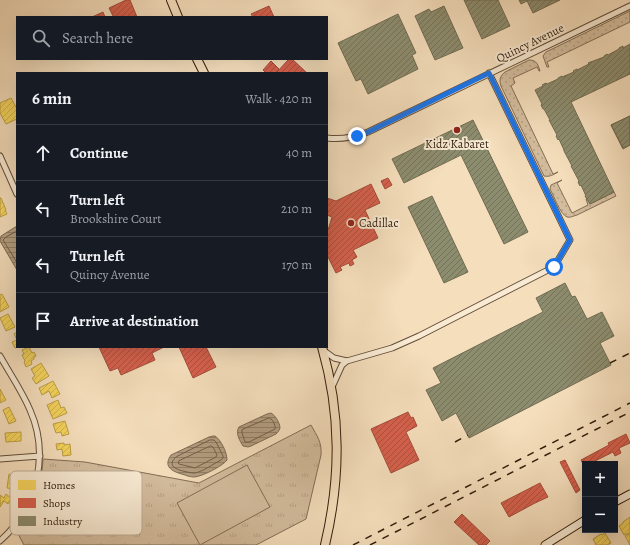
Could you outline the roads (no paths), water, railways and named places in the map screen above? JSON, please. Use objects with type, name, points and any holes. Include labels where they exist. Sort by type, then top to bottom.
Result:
[{"type":"main road","points":[[170,0],[178,16]]},
{"type":"main road","points":[[198,60],[204,72]]},
{"type":"main road","points":[[322,348],[332,387],[335,406],[337,475],[325,545]]},
{"type":"main road","points":[[618,500],[630,494]]},
{"type":"main road","points":[[545,545],[582,522]]},
{"type":"street","name":"Quincy Avenue","points":[[328,138],[346,138],[362,134],[630,6]]},
{"type":"street","points":[[332,387],[342,365],[347,361],[400,345],[554,267],[570,240],[489,73]]},
{"type":"street","points":[[0,156],[16,192]]},
{"type":"street","points":[[322,348],[334,358],[347,361]]},
{"type":"street","points":[[0,356],[30,410],[40,449],[38,471]]},
{"type":"street","points":[[0,459],[40,456]]},
{"type":"street","points":[[0,541],[10,531]]},
{"type":"water","points":[[16,227],[16,268],[0,241],[1,236]]},
{"type":"water","points":[[271,413],[276,417],[279,424],[280,428],[278,432],[251,446],[243,446],[239,439],[239,427]]},
{"type":"water","points":[[213,436],[219,440],[223,446],[227,460],[225,462],[217,468],[197,477],[188,476],[170,469],[168,463],[171,455]]},
{"type":"railway","points":[[610,363],[630,353]]},
{"type":"railway","points":[[353,545],[630,403]]},
{"type":"railway","points":[[370,545],[630,412]]},
{"type":"railway","points":[[455,442],[468,435]]},
{"type":"place","name":"Kidz Kabaret","points":[[457,130]]},
{"type":"place","name":"Cadillac","points":[[351,223]]}]
